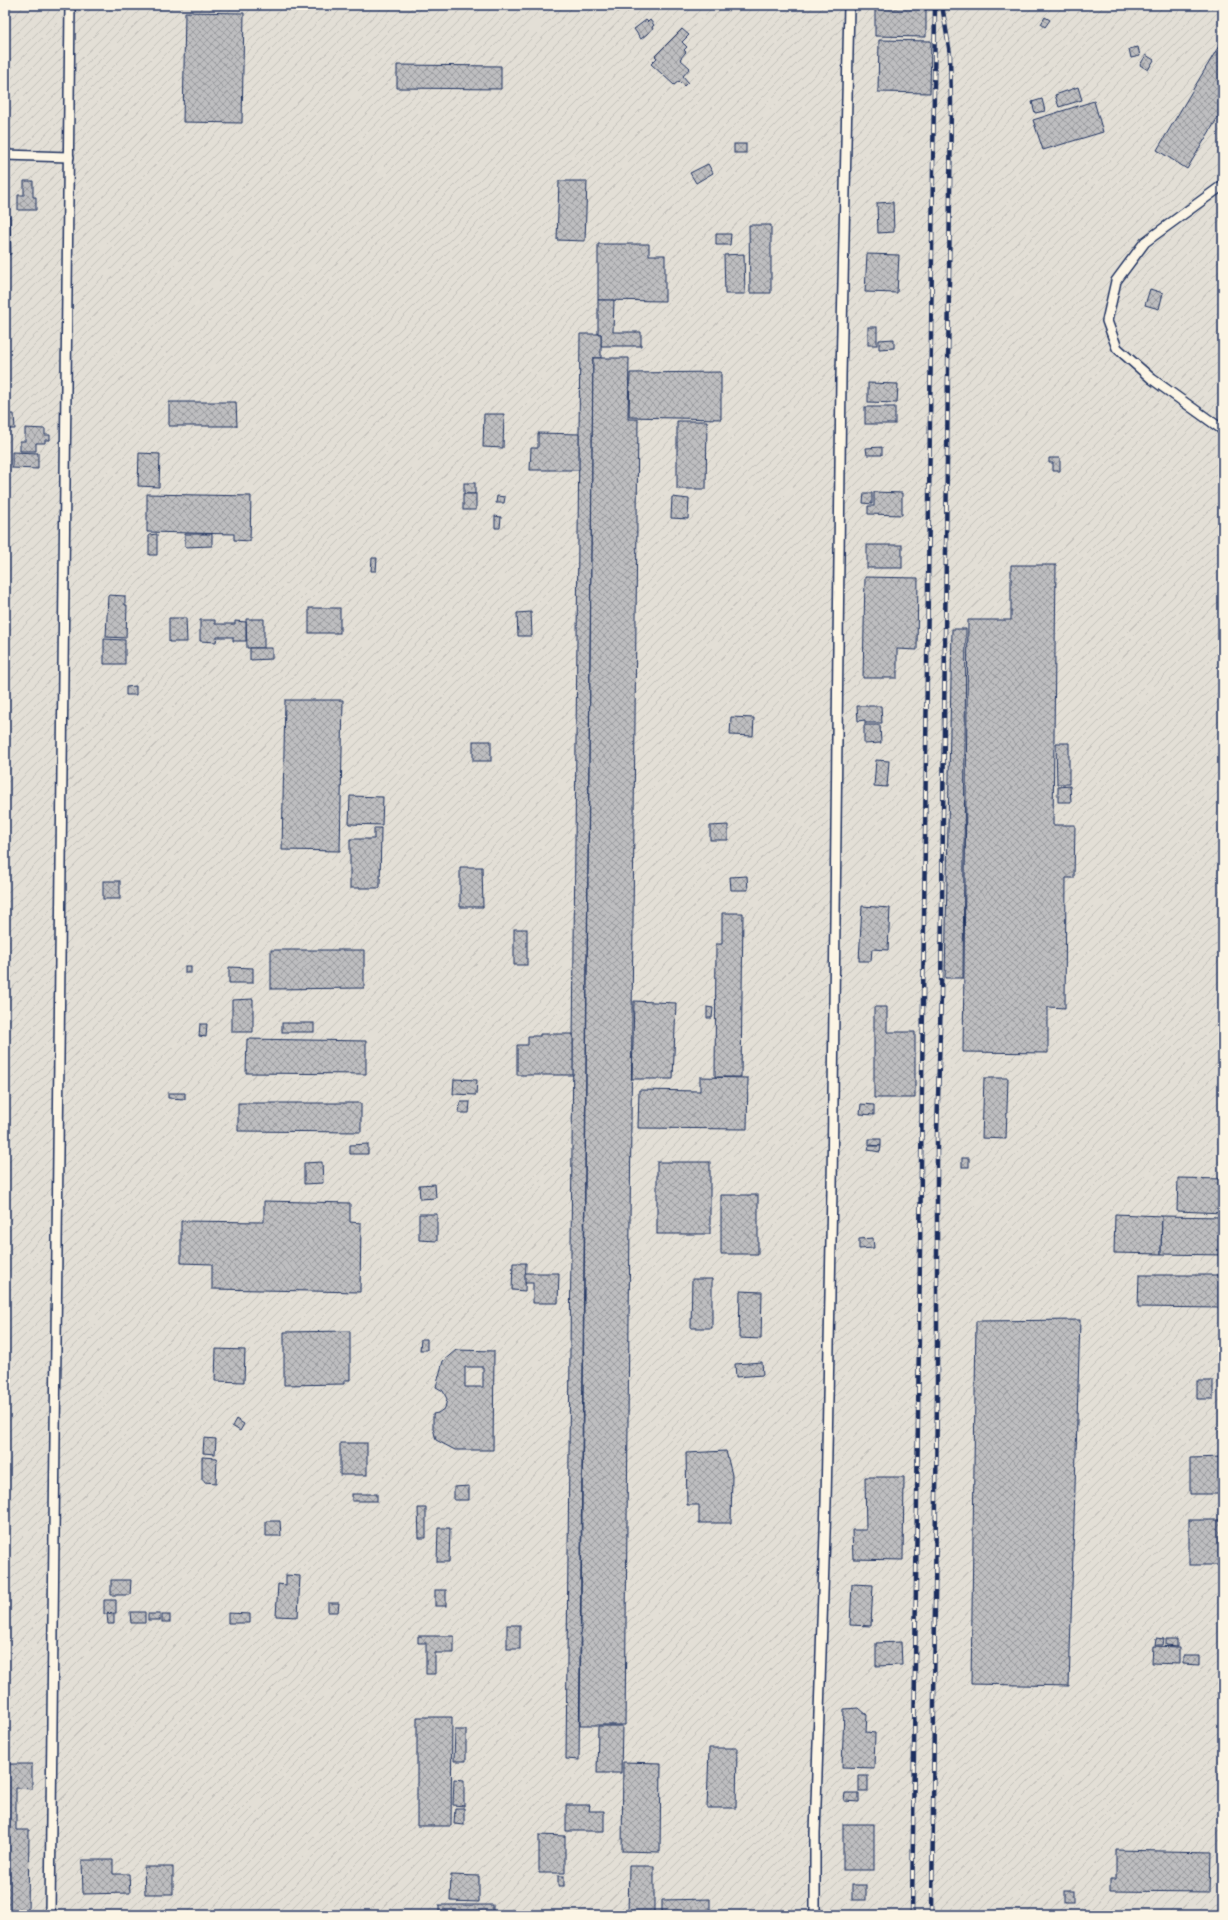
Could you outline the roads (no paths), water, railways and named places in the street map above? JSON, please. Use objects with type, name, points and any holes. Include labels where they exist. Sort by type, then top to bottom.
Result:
[{"type":"lane","points":[[50,1915],[70,5]]},
{"type":"lane","points":[[815,1915],[815,1834],[826,1502],[832,1189],[841,376],[849,5]]},
{"type":"lane","points":[[5,155],[69,157]]},
{"type":"lane","points":[[1223,185],[1145,242],[1116,281],[1107,321],[1117,348],[1152,379],[1223,430]]},
{"type":"railway","points":[[912,1915],[935,5]]},
{"type":"railway","points":[[932,1915],[937,1393],[937,1134],[941,995],[951,103],[950,54],[942,5]]}]
